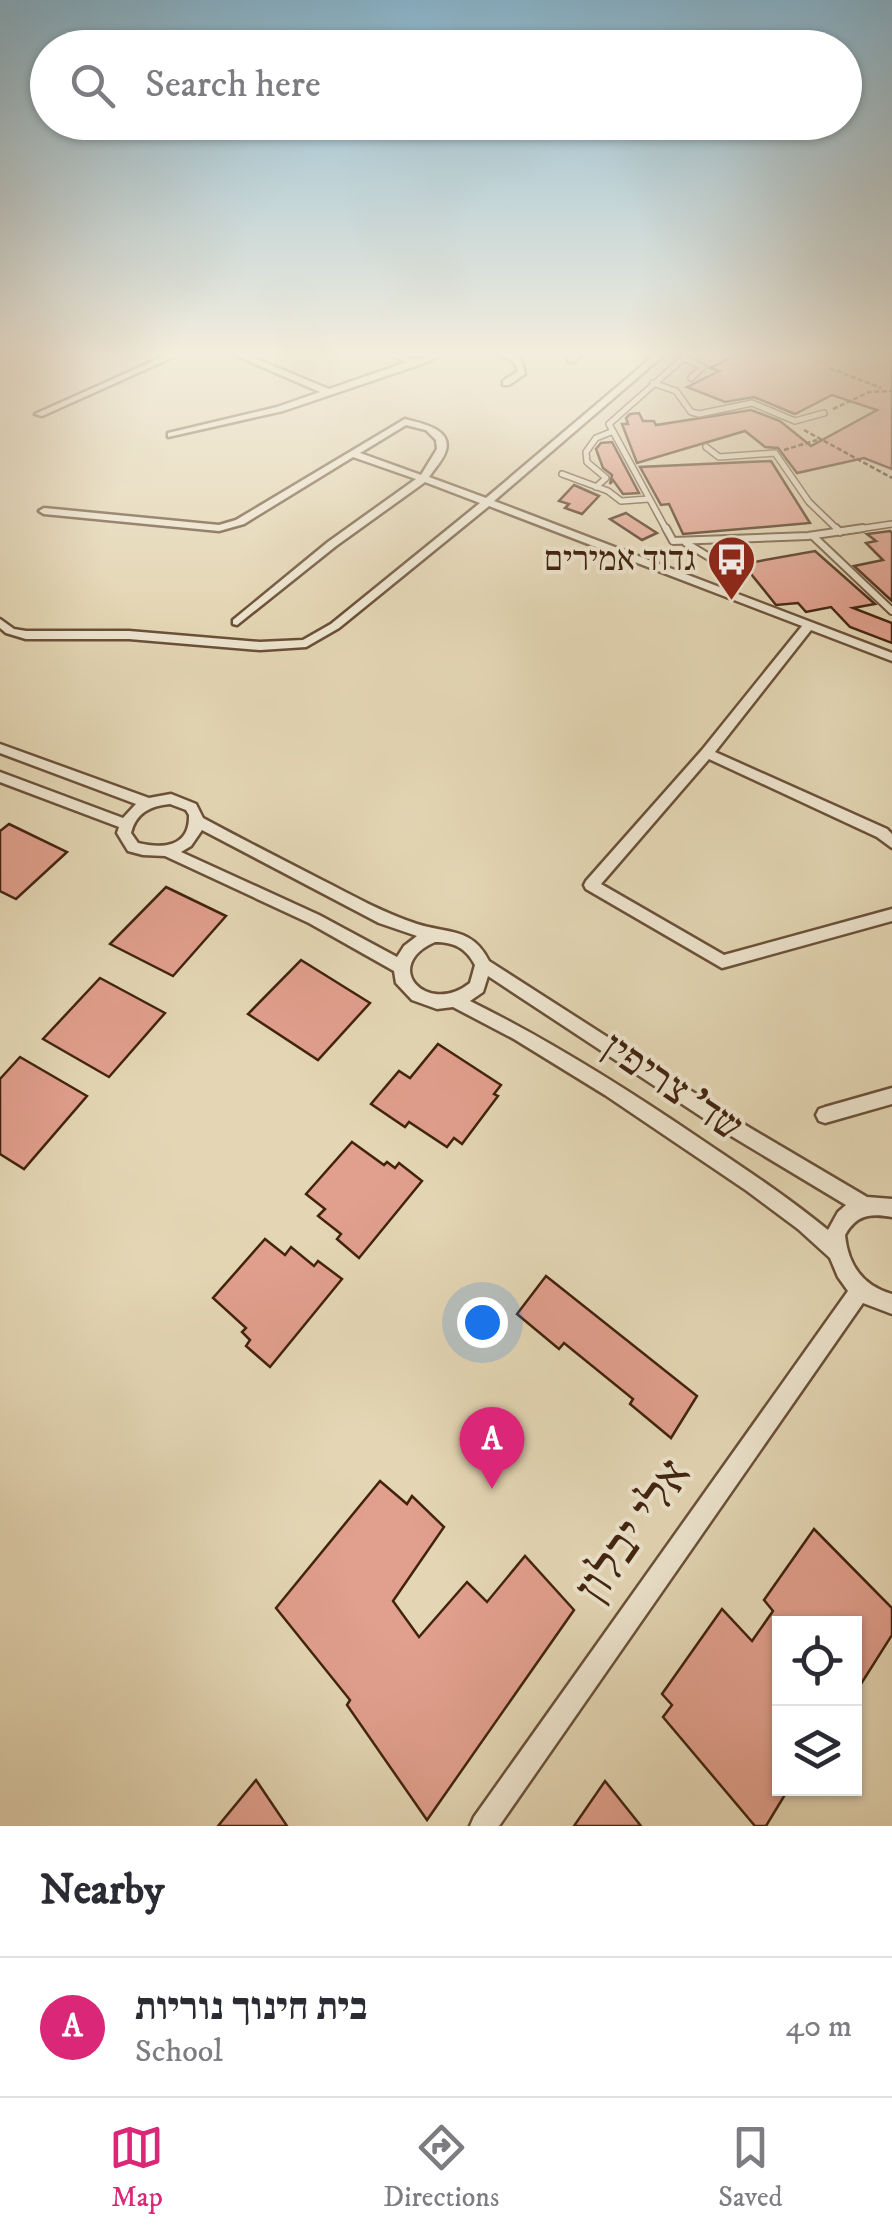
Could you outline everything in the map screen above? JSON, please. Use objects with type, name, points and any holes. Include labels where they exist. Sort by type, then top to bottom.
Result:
[{"type":"street","points":[[44,511],[219,528],[240,522],[376,439]]},
{"type":"street","points":[[237,622],[332,544],[423,479],[442,450],[441,439]]},
{"type":"street","points":[[0,622],[17,633],[129,635],[260,646],[306,643],[336,626],[561,439]]},
{"type":"street","points":[[352,453],[892,657]]},
{"type":"street","points":[[808,626],[707,753],[591,885],[722,962],[892,915]]},
{"type":"street","points":[[0,645],[17,633]]},
{"type":"street","points":[[0,748],[148,803],[182,802],[191,807],[198,822],[384,919],[471,945],[483,964],[477,986],[456,1001],[442,1004],[416,996],[402,978],[401,967],[411,947],[434,936]]},
{"type":"street","points":[[707,753],[882,834],[892,843]]},
{"type":"street","points":[[0,777],[125,824]]},
{"type":"street","points":[[125,824],[148,803]]},
{"type":"street","points":[[167,851],[189,840],[198,822]]},
{"type":"street","points":[[125,824],[126,841],[133,847],[167,851],[314,918],[401,967]]},
{"type":"street","name":"שד' צריפין","points":[[483,964],[729,1125],[863,1206]]},
{"type":"street","name":"שד' צריפין","points":[[456,1001],[602,1080],[800,1216],[836,1251],[842,1267],[861,1290]]},
{"type":"street","points":[[825,1116],[892,1096]]},
{"type":"street","points":[[836,1251],[840,1222],[863,1206],[892,1208]]},
{"type":"street","points":[[861,1290],[892,1304]]},
{"type":"street","name":"אלי יבלון","points":[[483,1826],[861,1290]]},
{"type":"lane","points":[[596,486],[606,478],[587,462],[588,445],[598,439]]},
{"type":"lane","points":[[615,439],[673,541],[813,536],[892,524]]},
{"type":"lane","points":[[706,447],[719,458],[775,453],[810,502],[841,533]]},
{"type":"lane","points":[[562,474],[596,486],[621,501],[649,499]]},
{"type":"lane","points":[[813,536],[892,611]]},
{"type":"lane","points":[[684,542],[742,577]]},
{"type":"path","points":[[775,453],[817,440],[892,478]]},
{"type":"building","points":[[628,439],[717,439],[637,463]]},
{"type":"building","points":[[755,439],[803,439],[811,446],[823,439],[892,439],[892,469],[864,458],[797,473],[778,448],[765,447]]},
{"type":"building","points":[[612,442],[639,493],[623,494],[613,480],[610,484],[612,475],[603,468],[596,449],[601,443]]},
{"type":"building","points":[[771,461],[810,523],[683,534],[669,504],[661,505],[640,467]]},
{"type":"building","points":[[574,485],[599,496],[582,514],[565,508],[569,504],[559,501]]},
{"type":"building","points":[[626,513],[657,533],[642,540],[610,519]]},
{"type":"building","points":[[890,531],[892,601],[854,566],[883,560],[866,543],[876,541],[867,534]]},
{"type":"building","points":[[815,551],[875,604],[853,608],[892,623],[892,643],[850,627],[831,607],[806,612],[798,603],[776,605],[743,564]]},
{"type":"building","points":[[9,824],[67,852],[16,899],[0,891],[0,831]]},
{"type":"building","points":[[166,887],[226,916],[173,976],[110,944]]},
{"type":"building","points":[[301,960],[370,1003],[318,1060],[248,1014]]},
{"type":"building","points":[[100,978],[165,1013],[109,1077],[43,1039]]},
{"type":"building","points":[[438,1044],[501,1085],[494,1094],[498,1096],[462,1144],[454,1138],[447,1147],[409,1122],[405,1127],[371,1104],[399,1071],[410,1078]]},
{"type":"building","points":[[20,1057],[87,1096],[24,1169],[0,1154],[0,1079]]},
{"type":"building","points":[[352,1142],[384,1165],[387,1162],[395,1168],[399,1163],[422,1181],[359,1258],[337,1239],[341,1234],[318,1216],[325,1209],[306,1194]]},
{"type":"building","points":[[265,1239],[285,1255],[291,1247],[314,1266],[318,1261],[342,1279],[270,1367],[246,1346],[250,1340],[242,1332],[246,1328],[213,1298]]},
{"type":"building","points":[[546,1276],[697,1396],[671,1438],[630,1404],[633,1399],[564,1343],[559,1349],[517,1314]]},
{"type":"building","points":[[380,1481],[407,1504],[412,1496],[444,1527],[393,1601],[419,1637],[467,1582],[487,1602],[525,1556],[574,1610],[427,1820],[347,1705],[350,1700],[276,1608]]},
{"type":"building","points":[[814,1529],[892,1608],[892,1635],[862,1682],[862,1616],[772,1616],[772,1796],[784,1796],[766,1826],[755,1826],[663,1717],[672,1705],[662,1694],[722,1609],[752,1641],[773,1611],[764,1600]]},
{"type":"building","points":[[256,1780],[287,1826],[218,1826]]},
{"type":"building","points":[[605,1781],[641,1826],[574,1826]]},
{"type":"place","name":"גדוד אמירים","points":[[731,602]]},
{"type":"place","name":"בית חינוך נוריות","points":[[492,1489]]}]
